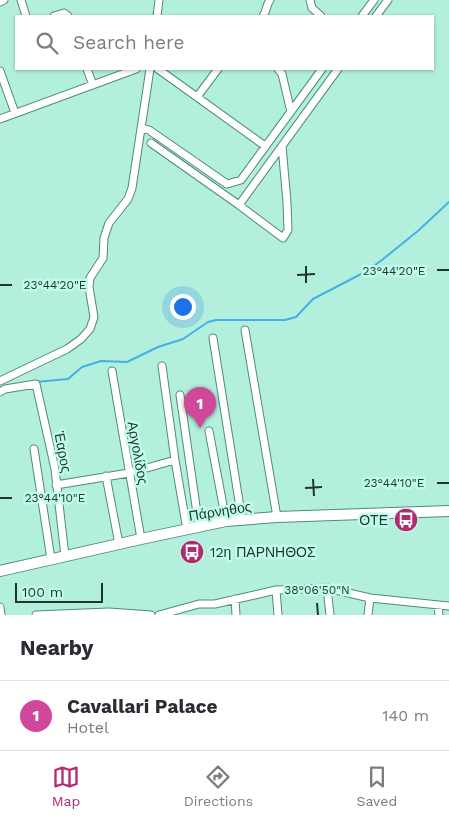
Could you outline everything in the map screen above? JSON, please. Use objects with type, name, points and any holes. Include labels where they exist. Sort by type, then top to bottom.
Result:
[{"type":"main road","name":"Πάρνηθος","points":[[0,571],[141,538],[226,521],[277,517],[449,511]]},
{"type":"street","points":[[0,2],[4,0]]},
{"type":"street","points":[[20,0],[26,15]]},
{"type":"street","points":[[157,15],[159,0]]},
{"type":"street","points":[[310,0],[312,8],[320,15]]},
{"type":"street","points":[[363,15],[373,0]]},
{"type":"street","points":[[377,15],[388,0]]},
{"type":"street","points":[[264,15],[267,1]]},
{"type":"street","points":[[87,70],[93,85]]},
{"type":"street","points":[[0,118],[133,70]]},
{"type":"street","points":[[0,381],[67,349],[81,339],[90,329],[94,317],[89,282],[103,258],[104,238],[109,223],[128,199],[132,188],[150,70]]},
{"type":"street","points":[[159,70],[265,146]]},
{"type":"street","points":[[197,97],[217,70]]},
{"type":"street","points":[[279,70],[282,74],[292,110]]},
{"type":"street","points":[[142,128],[149,130],[227,184],[241,180],[321,70]]},
{"type":"street","points":[[239,205],[337,70]]},
{"type":"street","points":[[0,72],[15,113]]},
{"type":"street","points":[[152,143],[282,238],[288,230],[282,146]]},
{"type":"street","points":[[244,330],[277,517]]},
{"type":"street","points":[[213,338],[242,520]]},
{"type":"street","points":[[162,366],[187,530]]},
{"type":"street","name":"Αργολίδος","points":[[112,370],[141,538]]},
{"type":"street","name":"Έαρος","points":[[0,392],[5,389],[36,384],[55,468],[65,556]]},
{"type":"street","points":[[180,395],[199,527]]},
{"type":"street","points":[[209,430],[226,521]]},
{"type":"street","points":[[34,449],[51,559]]},
{"type":"street","points":[[56,485],[129,473],[175,460]]},
{"type":"street","points":[[106,476],[118,544]]},
{"type":"street","points":[[327,588],[330,615]]},
{"type":"street","points":[[159,615],[199,604],[215,604],[276,590],[327,588],[370,598],[449,606]]},
{"type":"street","points":[[276,590],[278,615]]},
{"type":"street","points":[[368,615],[370,598]]},
{"type":"street","points":[[235,600],[236,615]]},
{"type":"street","points":[[438,605],[439,615]]},
{"type":"street","points":[[0,607],[1,615]]},
{"type":"street","points":[[36,615],[109,612],[151,615]]},
{"type":"water","points":[[198,406],[205,409],[203,424],[199,423],[198,416],[195,413]]},
{"type":"waterway","points":[[36,382],[68,379],[82,367],[101,361],[127,362],[158,347],[183,339],[208,322],[216,320],[285,320],[296,317],[313,299],[365,272],[382,260],[419,230],[449,202]]},
{"type":"place","name":"Cavallari Palace","points":[[200,428]]},
{"type":"place","name":"ΟΤΕ","points":[[406,520]]},
{"type":"place","name":"12η ΠΑΡΝΗΘΟΣ","points":[[192,552]]}]
